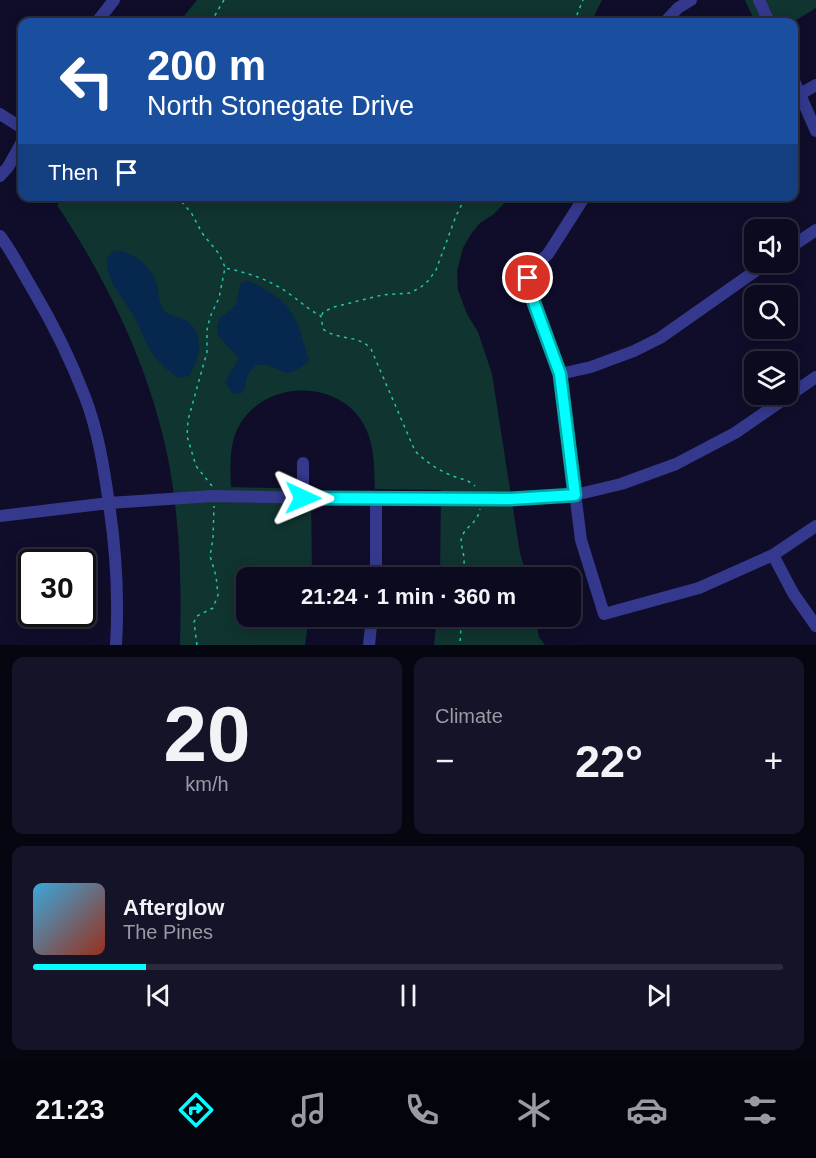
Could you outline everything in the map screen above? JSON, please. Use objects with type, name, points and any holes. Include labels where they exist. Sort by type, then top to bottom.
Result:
[{"type":"street","points":[[100,18],[114,0]]},
{"type":"street","points":[[669,18],[678,8],[691,0]]},
{"type":"street","points":[[759,0],[766,18]]},
{"type":"street","points":[[798,96],[816,85]]},
{"type":"street","points":[[798,99],[816,131]]},
{"type":"street","points":[[0,114],[18,125]]},
{"type":"street","points":[[0,176],[18,149]]},
{"type":"street","points":[[582,201],[548,254],[537,264],[528,278],[529,289],[560,374],[581,540],[604,614],[699,588],[773,555],[816,526]]},
{"type":"street","points":[[798,242],[816,230]]},
{"type":"street","points":[[0,236],[15,257],[52,323],[85,398],[97,436],[116,552],[118,613],[116,645]]},
{"type":"street","points":[[560,374],[591,367],[634,351],[660,338],[752,273]]},
{"type":"street","points":[[0,516],[109,502],[213,496],[511,499],[575,495],[621,484],[676,464],[735,433],[816,377]]},
{"type":"street","points":[[303,463],[303,498]]},
{"type":"street","points":[[376,499],[376,567]]},
{"type":"street","points":[[773,555],[793,593],[816,626]]},
{"type":"street","points":[[369,645],[371,627]]},
{"type":"path","points":[[213,18],[224,0]]},
{"type":"path","points":[[576,18],[583,0]]},
{"type":"path","points":[[181,201],[192,214],[201,233],[219,254],[225,268],[219,298],[209,324],[207,352],[188,420],[187,436],[196,466],[208,480],[213,496],[215,522],[210,556],[216,576],[218,596],[213,608],[197,616],[194,622],[197,645]]},
{"type":"path","points":[[464,567],[462,535],[481,510],[475,486],[450,476],[423,459],[415,451],[371,349],[357,338],[330,334],[323,328],[321,316],[323,312],[334,307],[395,293],[410,293],[421,287],[436,270],[456,216],[465,201]]},
{"type":"path","points":[[225,268],[270,282],[307,309],[321,316]]},
{"type":"path","points":[[460,645],[461,627]]},
{"type":"green space","points":[[197,0],[602,0],[593,18],[182,18]]},
{"type":"green space","points":[[745,0],[816,0],[816,8],[798,19],[753,18]]},
{"type":"green space","points":[[60,201],[506,201],[494,214],[480,223],[471,234],[463,248],[457,271],[458,290],[467,314],[478,332],[492,374],[524,567],[440,567],[441,490],[375,489],[372,448],[368,434],[358,416],[344,403],[327,394],[308,391],[288,392],[270,398],[253,408],[240,424],[232,447],[231,487],[311,489],[312,567],[236,567],[236,627],[308,627],[305,645],[180,645],[178,530],[171,472],[162,431],[136,352],[100,276],[57,205]]},
{"type":"green space","points":[[436,627],[537,627],[539,637],[545,645],[434,645]]},
{"type":"water","points":[[113,251],[126,253],[139,259],[156,282],[160,302],[165,312],[183,319],[195,330],[198,337],[198,353],[189,376],[179,378],[161,363],[150,349],[109,274],[107,258]]},
{"type":"water","points":[[246,280],[271,293],[293,314],[309,360],[299,368],[287,373],[265,365],[256,365],[248,374],[244,390],[237,394],[233,393],[225,382],[239,358],[218,336],[217,326],[220,318],[236,305],[240,285]]},
{"type":"route","points":[[303,498],[511,499],[575,495],[560,374],[529,289],[528,278]]}]
